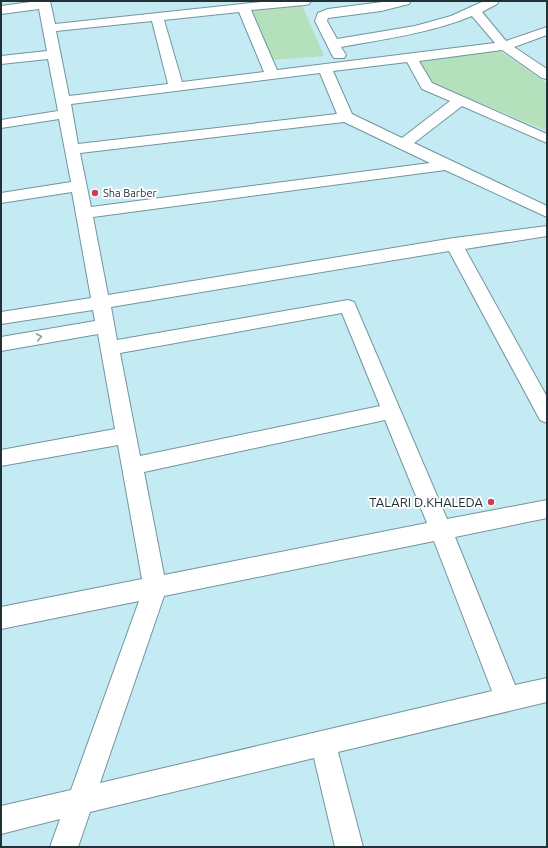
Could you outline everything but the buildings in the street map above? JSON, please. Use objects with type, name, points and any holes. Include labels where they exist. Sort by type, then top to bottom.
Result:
[{"type":"street","points":[[49,28],[305,1]]},
{"type":"street","points":[[344,66],[321,21],[322,16],[328,13],[381,7],[405,1]]},
{"type":"street","points":[[333,44],[408,31],[475,12],[493,1]]},
{"type":"street","points":[[1,10],[44,3],[155,588],[64,847]]},
{"type":"street","points":[[244,8],[272,75]]},
{"type":"street","points":[[475,12],[504,46],[547,74]]},
{"type":"street","points":[[157,17],[176,87]]},
{"type":"street","points":[[504,46],[547,19]]},
{"type":"street","points":[[1,124],[64,107],[176,87],[504,46],[547,31]]},
{"type":"street","points":[[1,60],[54,54]]},
{"type":"street","points":[[411,58],[427,86],[547,139]]},
{"type":"street","points":[[325,68],[346,117]]},
{"type":"street","points":[[404,144],[461,100]]},
{"type":"street","points":[[72,149],[346,117],[547,212]]},
{"type":"street","points":[[84,213],[448,165]]},
{"type":"street","points":[[1,198],[79,186]]},
{"type":"street","points":[[1,318],[101,303],[454,244],[547,231]]},
{"type":"street","points":[[454,244],[547,415]]},
{"type":"street","points":[[110,348],[348,306],[441,530],[508,699]]},
{"type":"street","points":[[1,344],[105,326]]},
{"type":"street","points":[[132,466],[391,411]]},
{"type":"street","points":[[1,458],[126,435]]},
{"type":"street","points":[[1,618],[547,509]]},
{"type":"street","points":[[1,820],[547,690]]},
{"type":"street","points":[[323,743],[349,847]]},
{"type":"green space","points":[[302,5],[324,56],[272,60],[251,11]]},
{"type":"green space","points":[[492,46],[547,83],[547,131],[432,83],[415,56]]},
{"type":"place","name":"Sha Barber","points":[[95,193]]},
{"type":"place","name":"TALARI D.KHALEDA","points":[[491,502]]}]
